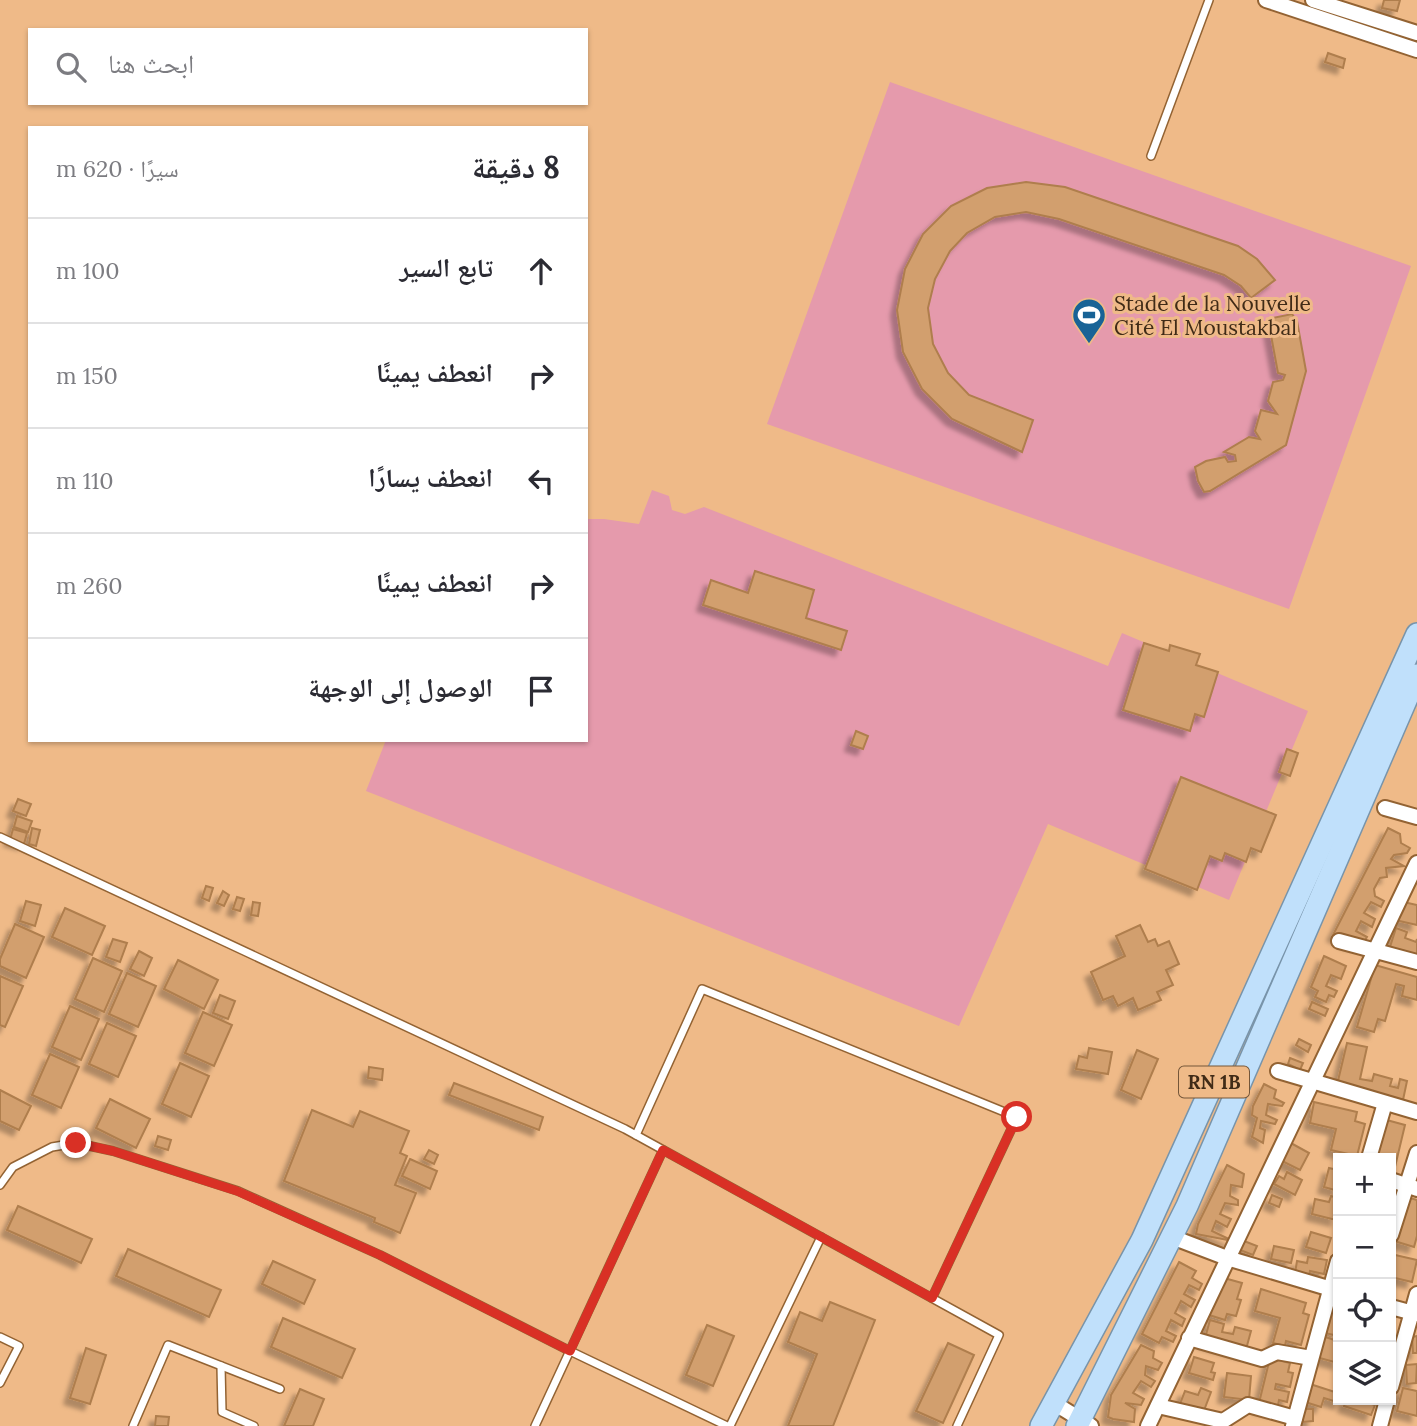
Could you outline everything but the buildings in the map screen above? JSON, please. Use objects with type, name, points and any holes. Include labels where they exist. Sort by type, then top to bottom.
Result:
[{"type":"main road","name":"RN 1B","points":[[1083,1424],[1172,1237],[1382,736],[1417,634]]},
{"type":"main road","name":"RN 1B","points":[[1041,1426],[1142,1240],[1382,736],[1417,675]]},
{"type":"street","points":[[1266,0],[1417,50]]},
{"type":"street","points":[[1318,1],[1417,33]]},
{"type":"street","points":[[1385,808],[1417,817]]},
{"type":"street","points":[[1148,1426],[1417,863]]},
{"type":"street","points":[[1339,941],[1417,961]]},
{"type":"street","points":[[1278,1071],[1417,1112]]},
{"type":"street","points":[[1370,1153],[1385,1103]]},
{"type":"street","points":[[1396,1224],[1412,1187],[1417,1153]]},
{"type":"street","points":[[1172,1237],[1227,1258],[1333,1290]]},
{"type":"street","points":[[1158,1406],[1223,1421],[1248,1405],[1294,1422],[1311,1358],[1333,1293]]},
{"type":"street","points":[[1396,1371],[1414,1313],[1417,1294]]},
{"type":"street","points":[[1396,1308],[1414,1313]]},
{"type":"street","points":[[1189,1338],[1262,1359],[1277,1352],[1311,1358]]},
{"type":"street","points":[[1054,1403],[1083,1424]]},
{"type":"street","points":[[1380,1426],[1386,1405]]},
{"type":"lane","points":[[1151,156],[1209,0]]},
{"type":"lane","points":[[0,837],[636,1135],[999,1335],[957,1426]]},
{"type":"lane","points":[[636,1135],[702,989],[1017,1117],[932,1298]]},
{"type":"lane","points":[[0,1185],[13,1167],[52,1147],[76,1143],[113,1151],[237,1191],[380,1255],[570,1351],[729,1426],[821,1237]]},
{"type":"lane","points":[[535,1426],[663,1150]]},
{"type":"lane","points":[[0,1337],[19,1346],[0,1382]]},
{"type":"lane","points":[[132,1426],[168,1345],[280,1389]]},
{"type":"lane","points":[[221,1366],[222,1412],[254,1426]]},
{"type":"shaded area","name":"Stade de la Nouvelle Cité El Moustakbal","points":[[890,82],[1411,266],[1289,609],[767,424]]},
{"type":"shaded area","points":[[652,490],[669,496],[672,510],[685,514],[704,507],[1108,666],[1122,633],[1308,711],[1229,900],[1048,824],[959,1026],[366,791],[385,742],[588,742],[588,519],[639,524]]},
{"type":"place","name":"Stade de la Nouvelle Cité El Moustakbal","points":[[1089,345]]},
{"type":"route","points":[[76,1143],[113,1151],[237,1191],[380,1255],[570,1351],[663,1150],[932,1298],[1017,1117]]}]
